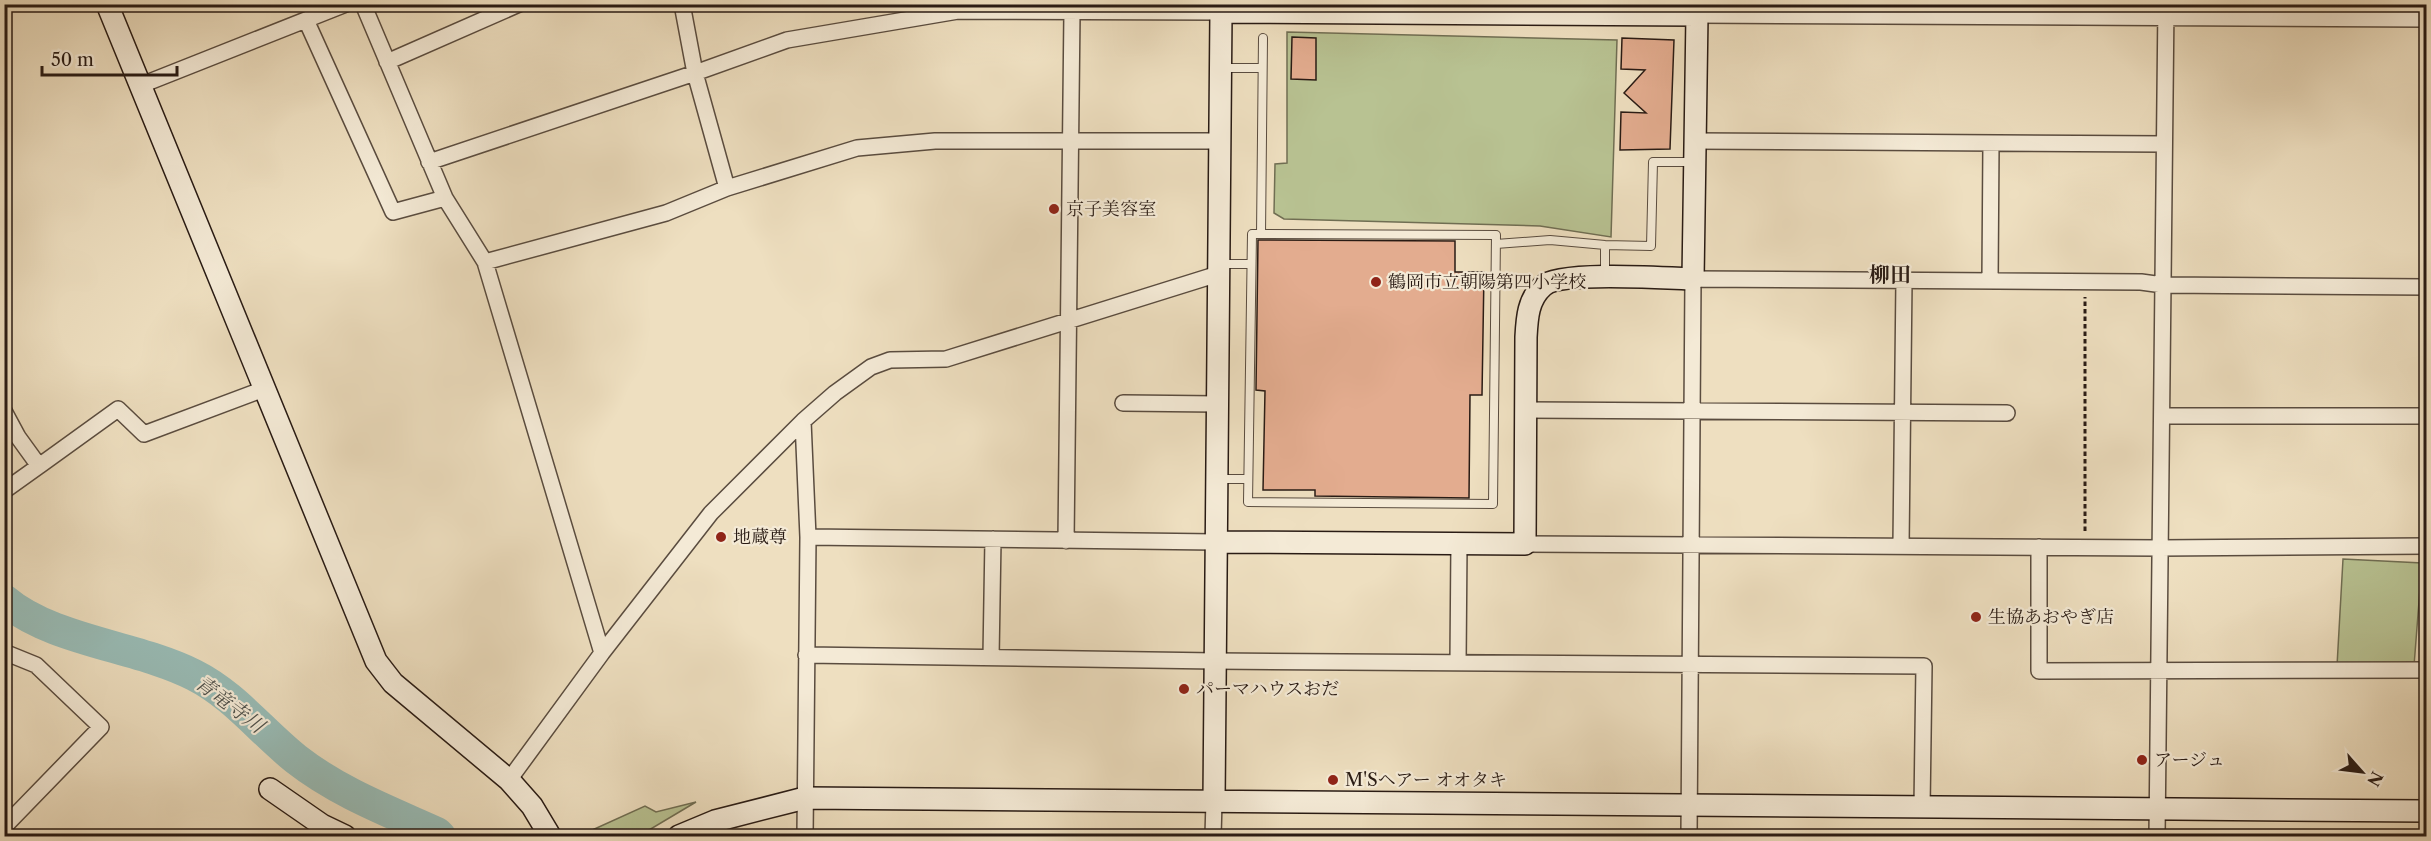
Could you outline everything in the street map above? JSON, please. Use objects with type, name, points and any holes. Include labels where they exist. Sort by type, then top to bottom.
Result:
[{"type":"street","points":[[107,4],[376,661],[400,689],[509,780],[532,806],[550,837]]},
{"type":"street","points":[[139,86],[346,4]]},
{"type":"street","points":[[363,4],[445,198],[485,262],[602,653]]},
{"type":"street","points":[[387,62],[519,4]]},
{"type":"street","points":[[682,4],[695,74],[727,188]]},
{"type":"street","points":[[429,162],[695,74],[787,40],[957,8],[1221,8],[1697,15],[2165,11],[2427,19]]},
{"type":"street","points":[[1066,541],[1071,8]]},
{"type":"street","points":[[1213,837],[1221,8]]},
{"type":"street","points":[[2157,837],[2165,11]]},
{"type":"street","points":[[1689,837],[1697,15]]},
{"type":"street","points":[[306,20],[393,212],[445,198]]},
{"type":"street","points":[[485,262],[666,213],[727,188],[857,148],[935,141],[1220,141]]},
{"type":"street","points":[[1695,141],[2164,144]]},
{"type":"street","points":[[1990,281],[1991,143]]},
{"type":"street","points":[[509,780],[602,653],[711,513],[803,422],[835,393],[872,366],[890,360],[945,359],[1067,322],[1218,269]]},
{"type":"street","points":[[1525,544],[1527,321],[1529,306],[1544,284],[1558,280],[1605,278],[2085,281],[2140,282],[2163,285],[2427,287]]},
{"type":"street","points":[[1901,546],[1904,280]]},
{"type":"street","points":[[4,491],[118,409],[144,434],[264,389]]},
{"type":"street","points":[[1123,403],[1217,404]]},
{"type":"street","points":[[1526,410],[2007,413]]},
{"type":"street","points":[[4,411],[18,437],[39,466]]},
{"type":"street","points":[[2162,416],[2427,416]]},
{"type":"street","points":[[803,422],[808,537],[805,837]]},
{"type":"street","points":[[808,537],[2085,548],[2427,546]]},
{"type":"street","points":[[991,657],[993,539]]},
{"type":"street","points":[[1458,663],[1459,543]]},
{"type":"street","points":[[2039,547],[2039,671],[2427,670]]},
{"type":"street","points":[[4,652],[36,665],[100,727],[6,834]]},
{"type":"street","points":[[806,655],[1215,661],[1924,666],[1922,807]]},
{"type":"street","points":[[270,789],[322,825],[345,837]]},
{"type":"street","points":[[680,837],[715,821],[805,798],[2427,810]]},
{"type":"lane","points":[[1261,234],[1263,38]]},
{"type":"lane","points":[[1220,68],[1262,68]]},
{"type":"lane","points":[[1496,244],[1550,240],[1651,246],[1653,162],[1695,162]]},
{"type":"lane","points":[[1252,234],[1261,234],[1496,235],[1492,504],[1248,501],[1252,234]]},
{"type":"lane","points":[[1605,245],[1605,278]]},
{"type":"lane","points":[[1218,269],[1251,264]]},
{"type":"lane","points":[[1216,479],[1248,479]]},
{"type":"path","points":[[2085,281],[2085,548]]},
{"type":"green space","points":[[1287,32],[1617,40],[1611,237],[1540,226],[1284,219],[1274,213],[1275,164],[1287,163]]},
{"type":"green space","points":[[2343,559],[2422,563],[2414,666],[2337,666]]},
{"type":"green space","points":[[696,802],[639,836],[579,836],[645,806],[656,812]]},
{"type":"building","points":[[1292,37],[1316,38],[1316,80],[1291,79]]},
{"type":"building","points":[[1622,38],[1674,40],[1670,149],[1620,150],[1621,112],[1646,113],[1624,93],[1645,70],[1621,69]]},
{"type":"building","points":[[1258,240],[1455,241],[1455,272],[1484,272],[1482,395],[1470,395],[1469,498],[1315,496],[1315,490],[1263,490],[1265,391],[1256,390]]},
{"type":"waterway","name":"青竜寺川","points":[[4,600],[24,614],[46,625],[171,665],[194,675],[222,693],[312,771],[346,791],[440,836]]},
{"type":"place","name":"京子美容室","points":[[1054,209]]},
{"type":"place","name":"鶴岡市立朝陽第四小学校","points":[[1376,282]]},
{"type":"place","name":"地蔵尊","points":[[721,537]]},
{"type":"place","name":"生協あおやぎ店","points":[[1976,617]]},
{"type":"place","name":"パーマハウスおだ","points":[[1184,689]]},
{"type":"place","name":"アージュ","points":[[2142,760]]},
{"type":"place","name":"M'Sヘアー オオタキ","points":[[1333,780]]},
{"type":"district","name":"柳田","points":[[1890,274]]}]
